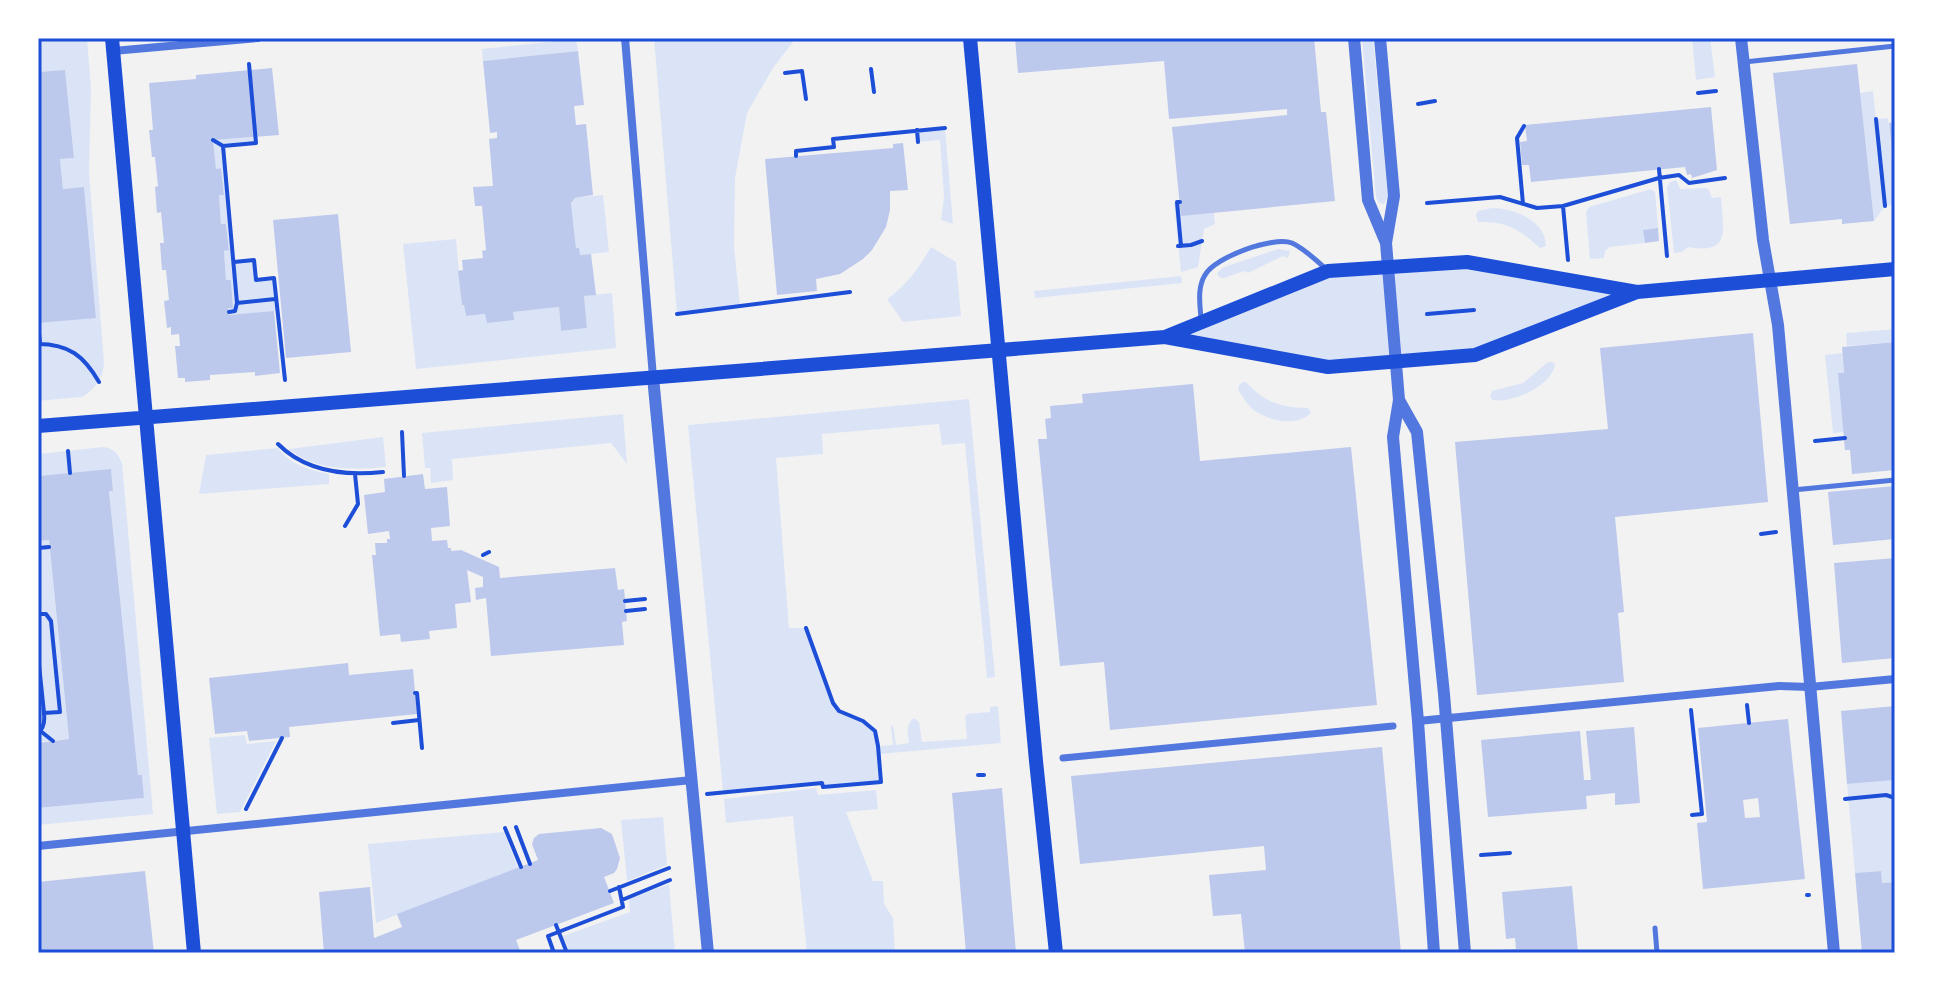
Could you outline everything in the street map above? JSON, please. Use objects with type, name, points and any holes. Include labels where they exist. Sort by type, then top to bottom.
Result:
[{"type":"main road","points":[[970,38],[1056,953]]},
{"type":"main road","points":[[112,44],[194,953]]},
{"type":"main road","points":[[1165,337],[1328,271],[1467,262],[1637,292],[1895,269]]},
{"type":"main road","points":[[38,426],[1165,337],[1328,367],[1397,362],[1475,355],[1637,292]]},
{"type":"street","points":[[112,44],[258,38]]},
{"type":"street","points":[[625,38],[653,377],[708,953]]},
{"type":"street","points":[[1354,38],[1368,200],[1386,243]]},
{"type":"street","points":[[1380,38],[1394,196],[1386,243],[1399,400],[1393,437],[1418,721],[1434,953]]},
{"type":"street","points":[[1741,38],[1769,280],[1778,325],[1834,953]]},
{"type":"street","points":[[1399,400],[1417,432],[1465,953]]},
{"type":"street","points":[[1418,721],[1779,686],[1810,687],[1895,679]]},
{"type":"street","points":[[1063,758],[1393,726]]},
{"type":"street","points":[[38,846],[692,780]]},
{"type":"lane","points":[[1743,62],[1895,46]]},
{"type":"lane","points":[[1201,323],[1200,289],[1205,274],[1214,265],[1239,253],[1279,240],[1292,243],[1328,271]]},
{"type":"lane","points":[[1793,490],[1895,480]]},
{"type":"lane","points":[[1655,928],[1657,953]]},
{"type":"path","points":[[213,140],[223,146],[256,143],[249,64]]},
{"type":"path","points":[[871,69],[874,92]]},
{"type":"path","points":[[785,73],[802,71],[806,99]]},
{"type":"path","points":[[1698,93],[1716,91]]},
{"type":"path","points":[[1418,104],[1435,101]]},
{"type":"path","points":[[1876,119],[1885,206]]},
{"type":"path","points":[[1523,204],[1517,138],[1524,126]]},
{"type":"path","points":[[796,156],[796,151],[834,147],[833,139],[945,128]]},
{"type":"path","points":[[917,130],[918,142]]},
{"type":"path","points":[[223,146],[237,303],[235,311],[229,312]]},
{"type":"path","points":[[1659,169],[1667,256]]},
{"type":"path","points":[[1427,203],[1500,197],[1537,208],[1563,206],[1659,178],[1679,175],[1689,183],[1725,178]]},
{"type":"path","points":[[1180,202],[1177,202],[1180,246],[1202,241]]},
{"type":"path","points":[[1563,206],[1568,260]]},
{"type":"path","points":[[234,262],[254,260],[256,280],[274,278],[285,380]]},
{"type":"path","points":[[677,314],[850,292]]},
{"type":"path","points":[[237,303],[276,299]]},
{"type":"path","points":[[1427,314],[1474,310]]},
{"type":"path","points":[[38,323],[39,344],[63,347],[78,354],[99,382]]},
{"type":"path","points":[[402,432],[404,476]]},
{"type":"path","points":[[1815,441],[1845,438]]},
{"type":"path","points":[[278,444],[303,464],[355,474],[383,472]]},
{"type":"path","points":[[68,451],[70,473]]},
{"type":"path","points":[[345,526],[358,504],[355,474]]},
{"type":"path","points":[[1761,534],[1776,532]]},
{"type":"path","points":[[38,548],[49,547]]},
{"type":"path","points":[[483,555],[489,552]]},
{"type":"path","points":[[625,601],[645,599]]},
{"type":"path","points":[[626,611],[645,609]]},
{"type":"path","points":[[38,614],[46,614],[51,621],[60,712],[44,713]]},
{"type":"path","points":[[693,795],[822,783],[823,787],[881,782],[875,731],[863,721],[846,716],[833,703],[806,628]]},
{"type":"path","points":[[38,655],[45,721],[39,731],[53,741]]},
{"type":"path","points":[[415,693],[422,748]]},
{"type":"path","points":[[1747,705],[1749,723]]},
{"type":"path","points":[[1691,710],[1702,814],[1692,815]]},
{"type":"path","points":[[393,723],[419,720]]},
{"type":"path","points":[[238,826],[282,738]]},
{"type":"path","points":[[1845,799],[1886,795],[1895,798]]},
{"type":"path","points":[[516,827],[530,864]]},
{"type":"path","points":[[505,828],[521,867]]},
{"type":"path","points":[[1481,855],[1510,853]]},
{"type":"path","points":[[610,891],[669,868]]},
{"type":"path","points":[[622,900],[670,880]]},
{"type":"path","points":[[548,936],[623,907],[619,887]]},
{"type":"path","points":[[556,925],[567,953]]},
{"type":"path","points":[[545,929],[554,953]]},
{"type":"shaded area","points":[[38,38],[87,38],[91,88],[89,172],[104,363],[98,383],[82,397],[38,401],[38,323],[96,317],[84,188],[63,189],[60,159],[74,158],[65,70],[38,72]]},
{"type":"shaded area","points":[[654,38],[796,38],[773,68],[747,113],[735,178],[734,247],[740,305],[677,314]]},
{"type":"shaded area","points":[[1362,38],[1373,38],[1388,197],[1384,204],[1376,198]]},
{"type":"shaded area","points":[[1692,38],[1710,38],[1715,77],[1696,80]]},
{"type":"shaded area","points":[[576,39],[578,51],[483,61],[482,49]]},
{"type":"shaded area","points":[[1873,91],[1876,119],[1888,118],[1895,182],[1895,205],[1885,206],[1874,221],[1860,93]]},
{"type":"shaded area","points":[[945,128],[953,224],[941,220],[944,198],[940,140],[918,142],[917,130]]},
{"type":"shaded area","points":[[255,137],[256,143],[223,146],[233,261],[254,260],[256,280],[274,278],[277,311],[229,315],[228,308],[233,307],[231,280],[226,280],[224,251],[229,250],[226,224],[221,224],[219,195],[224,194],[221,169],[216,169],[213,140]]},
{"type":"shaded area","points":[[1676,180],[1680,189],[1706,188],[1712,198],[1721,197],[1722,237],[1712,247],[1688,247],[1674,253],[1667,187]]},
{"type":"shaded area","points":[[1651,189],[1655,192],[1658,228],[1644,230],[1645,243],[1610,247],[1605,251],[1604,258],[1590,259],[1586,212],[1589,207]]},
{"type":"shaded area","points":[[603,195],[609,252],[580,255],[576,248],[571,203],[575,198]]},
{"type":"shaded area","points":[[1180,202],[1214,213],[1215,224],[1204,229],[1198,267],[1181,272],[1174,203]]},
{"type":"shaded area","points":[[1492,208],[1519,213],[1535,223],[1545,237],[1546,246],[1540,248],[1519,231],[1505,225],[1478,222],[1478,211]]},
{"type":"shaded area","points":[[456,239],[462,305],[466,316],[485,314],[513,320],[513,312],[559,307],[561,331],[587,328],[584,296],[612,293],[616,348],[416,369],[403,244]]},
{"type":"shaded area","points":[[931,247],[956,262],[961,316],[903,322],[887,299],[912,276]]},
{"type":"shaded area","points":[[1278,249],[1290,251],[1288,258],[1283,256],[1248,273],[1244,271],[1224,278],[1217,273],[1224,267]]},
{"type":"shaded area","points":[[1467,262],[1637,292],[1475,355],[1328,367],[1165,337],[1328,271]]},
{"type":"shaded area","points":[[1181,276],[1182,283],[1035,298],[1034,291]]},
{"type":"shaded area","points":[[1895,329],[1895,342],[1847,346],[1846,333]]},
{"type":"shaded area","points":[[1842,353],[1844,373],[1839,373],[1844,432],[1833,433],[1825,355]]},
{"type":"shaded area","points":[[1548,362],[1555,364],[1553,372],[1540,386],[1510,399],[1493,400],[1490,397],[1492,391],[1523,383]]},
{"type":"shaded area","points":[[1243,382],[1274,402],[1308,408],[1311,413],[1291,421],[1261,415],[1250,407],[1238,390]]},
{"type":"shaded area","points":[[969,399],[995,677],[987,678],[965,443],[942,445],[939,424],[822,434],[823,454],[776,458],[789,628],[806,628],[833,703],[839,711],[871,726],[879,746],[893,745],[893,725],[896,745],[909,743],[908,726],[914,718],[919,722],[922,742],[967,739],[967,714],[990,712],[990,707],[998,706],[1001,743],[880,754],[881,782],[823,787],[822,783],[723,792],[688,425]]},
{"type":"shaded area","points":[[623,414],[627,464],[611,443],[452,459],[453,480],[431,483],[430,468],[425,468],[422,433]]},
{"type":"shaded area","points":[[383,437],[386,467],[361,469],[323,465],[289,449]]},
{"type":"shaded area","points":[[103,447],[115,452],[122,463],[153,814],[38,825],[38,808],[144,798],[142,775],[138,775],[109,491],[113,490],[111,470],[38,476],[38,454]]},
{"type":"shaded area","points":[[278,448],[301,466],[329,474],[329,484],[199,494],[206,455]]},
{"type":"shaded area","points":[[49,540],[69,739],[38,742],[38,707],[43,707],[38,655],[38,541]]},
{"type":"shaded area","points":[[245,735],[247,744],[276,741],[240,812],[217,814],[209,738]]},
{"type":"shaded area","points":[[1895,780],[1895,882],[1882,883],[1881,871],[1855,873],[1847,784]]},
{"type":"shaded area","points":[[816,788],[818,795],[876,790],[878,809],[846,812],[873,881],[883,881],[884,904],[893,918],[895,953],[807,953],[793,816],[726,823],[724,799]]},
{"type":"shaded area","points":[[663,817],[667,865],[627,881],[621,820]]},
{"type":"shaded area","points":[[504,832],[518,868],[376,923],[368,844]]},
{"type":"shaded area","points":[[669,884],[675,953],[570,953],[563,936],[630,912],[629,899]]},
{"type":"building","points":[[1015,38],[1314,38],[1321,112],[1326,112],[1335,201],[1181,216],[1172,127],[1287,115],[1287,109],[1169,119],[1164,61],[1018,73]]},
{"type":"building","points":[[578,51],[584,105],[574,106],[576,125],[586,124],[593,195],[575,198],[571,203],[576,248],[579,248],[580,255],[591,254],[596,295],[584,296],[587,328],[561,331],[559,307],[513,312],[514,320],[487,323],[485,314],[466,316],[458,271],[463,270],[462,260],[483,258],[482,251],[486,250],[482,206],[475,206],[473,187],[493,186],[489,139],[497,138],[497,132],[490,133],[483,61]]},
{"type":"building","points":[[1857,64],[1874,221],[1842,224],[1842,219],[1790,224],[1773,73]]},
{"type":"building","points":[[272,68],[279,135],[213,140],[216,169],[221,168],[224,195],[219,195],[221,224],[226,224],[229,250],[224,251],[226,280],[231,280],[233,308],[228,308],[229,315],[274,311],[280,373],[210,375],[210,380],[185,382],[185,378],[178,378],[175,346],[180,346],[179,334],[171,335],[171,327],[167,328],[164,301],[169,300],[166,270],[162,270],[160,243],[164,243],[161,212],[157,213],[155,187],[158,186],[149,130],[153,130],[149,83]]},
{"type":"building","points":[[65,70],[74,158],[60,159],[63,189],[84,187],[96,318],[38,323],[38,72]]},
{"type":"building","points":[[1711,107],[1717,170],[1692,178],[1691,174],[1687,175],[1685,167],[1531,182],[1529,165],[1522,165],[1520,142],[1527,141],[1525,125]]},
{"type":"building","points":[[1895,122],[1895,162],[1893,162],[1889,123]]},
{"type":"building","points":[[903,143],[908,190],[890,191],[886,227],[872,250],[840,274],[816,279],[817,291],[777,295],[765,159],[893,148],[893,144]]},
{"type":"building","points":[[338,214],[351,352],[286,358],[273,220]]},
{"type":"building","points":[[1658,228],[1659,241],[1645,243],[1643,230]]},
{"type":"building","points":[[1753,333],[1768,502],[1615,517],[1624,612],[1618,613],[1624,682],[1477,695],[1455,442],[1608,429],[1600,348]]},
{"type":"building","points":[[1895,342],[1895,470],[1852,474],[1850,450],[1845,450],[1838,373],[1844,373],[1842,347]]},
{"type":"building","points":[[1193,384],[1200,461],[1351,447],[1377,705],[1110,730],[1104,662],[1060,666],[1038,439],[1047,439],[1045,419],[1051,418],[1050,406],[1083,403],[1082,394]]},
{"type":"building","points":[[111,469],[113,491],[109,491],[138,775],[142,775],[144,798],[38,808],[38,743],[69,739],[49,540],[38,541],[38,476]]},
{"type":"building","points":[[423,474],[425,489],[447,487],[450,526],[431,528],[432,541],[447,540],[451,551],[461,550],[499,567],[500,578],[615,568],[618,590],[624,589],[627,621],[622,622],[624,645],[491,656],[486,598],[476,600],[475,588],[483,587],[483,577],[467,570],[471,602],[455,604],[457,628],[429,631],[430,639],[401,642],[400,634],[380,636],[372,555],[376,555],[375,543],[387,543],[390,539],[389,531],[368,534],[364,495],[385,492],[384,479]]},
{"type":"building","points":[[1895,486],[1895,539],[1833,545],[1828,492]]},
{"type":"building","points":[[1895,558],[1895,658],[1842,663],[1834,563]]},
{"type":"building","points":[[348,663],[349,675],[413,669],[417,714],[289,727],[290,737],[249,741],[247,731],[215,734],[209,678]]},
{"type":"building","points":[[1895,706],[1895,780],[1847,784],[1841,711]]},
{"type":"building","points":[[1788,719],[1805,879],[1703,889],[1697,823],[1707,822],[1698,728]],"holes":[[[1758,798],[1760,817],[1745,818],[1743,800]]]},
{"type":"building","points":[[1634,727],[1640,803],[1615,805],[1615,793],[1586,796],[1587,809],[1488,817],[1481,740],[1580,731],[1584,780],[1591,780],[1586,731]]},
{"type":"building","points":[[1382,747],[1401,953],[1245,953],[1241,914],[1213,916],[1209,875],[1266,870],[1264,846],[1080,864],[1071,776]]},
{"type":"building","points":[[1002,788],[1016,953],[966,953],[952,793]]},
{"type":"building","points":[[601,828],[612,834],[620,858],[614,873],[604,877],[614,903],[516,940],[521,953],[324,953],[319,892],[370,887],[374,938],[402,927],[397,914],[538,860],[532,844],[539,834]]},
{"type":"building","points":[[145,871],[154,953],[41,953],[38,944],[38,882]]},
{"type":"building","points":[[1881,871],[1882,883],[1895,882],[1895,953],[1862,953],[1855,873]]},
{"type":"building","points":[[1572,886],[1578,953],[1500,953],[1500,950],[1516,949],[1515,938],[1506,939],[1502,892]]}]
